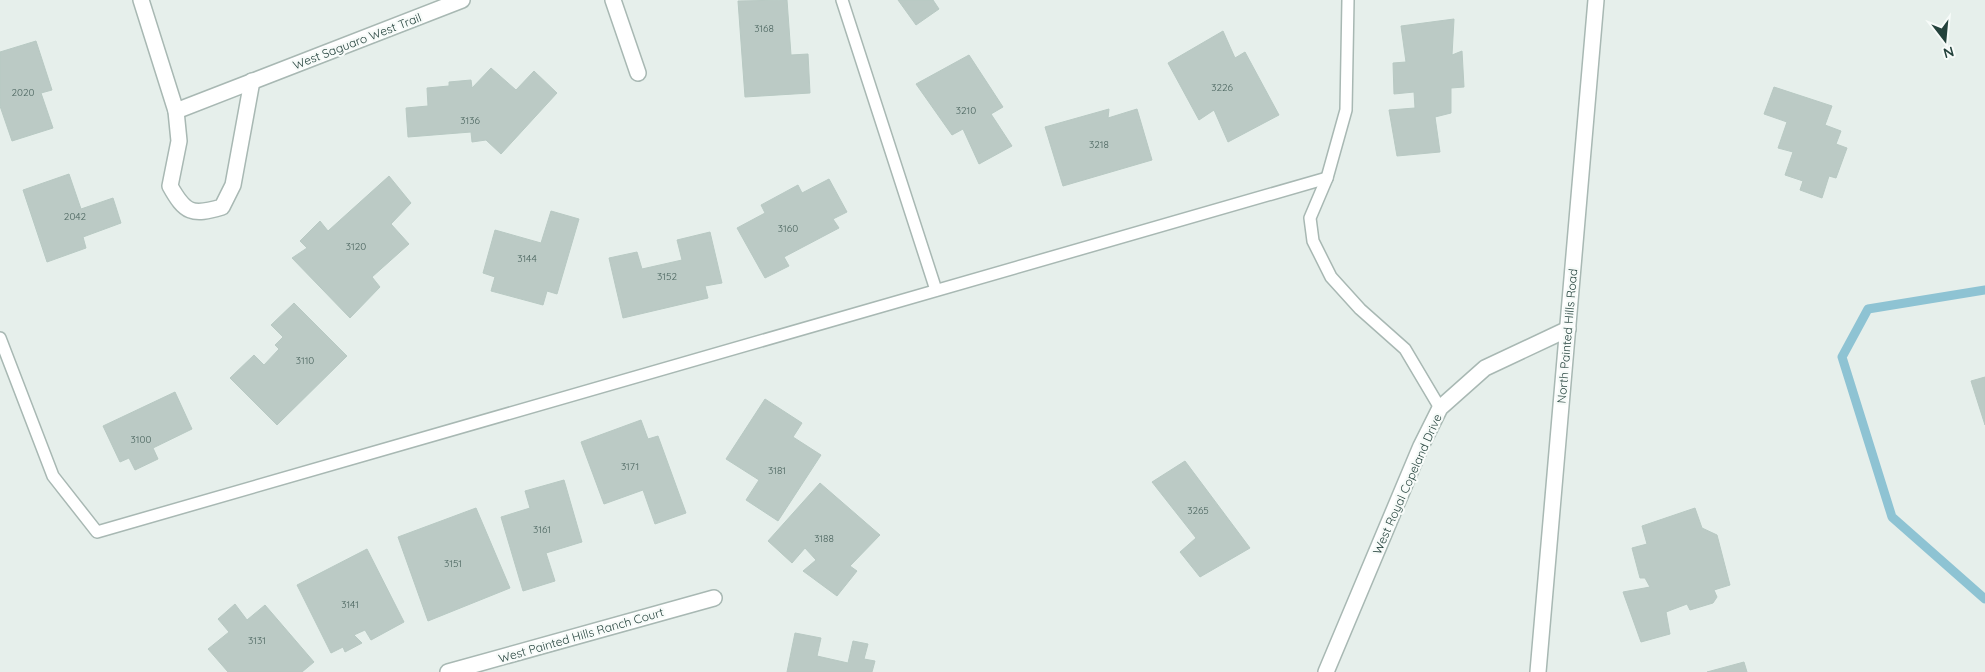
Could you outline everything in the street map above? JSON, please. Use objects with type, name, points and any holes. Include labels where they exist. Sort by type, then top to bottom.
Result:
[{"type":"street","points":[[141,0],[176,111],[178,142],[170,186],[181,206],[199,214],[222,208],[233,185],[252,81]]},
{"type":"street","name":"West Saguaro West Trail","points":[[176,111],[462,0]]},
{"type":"street","points":[[613,0],[638,73]]},
{"type":"street","name":"North Painted Hills Road","points":[[1538,672],[1596,0]]},
{"type":"street","name":"West Royal Copeland Drive","points":[[1326,672],[1440,408],[1485,368],[1568,329]]},
{"type":"street","name":"West Painted Hills Ranch Court","points":[[448,672],[714,598]]},
{"type":"lane","points":[[842,0],[936,290]]},
{"type":"lane","points":[[1348,0],[1346,110],[1327,178],[1310,218],[1313,242],[1332,277],[1360,309],[1405,349],[1440,408]]},
{"type":"lane","points":[[0,338],[53,476],[97,532],[1327,178]]},
{"type":"building","points":[[787,0],[791,55],[808,54],[810,93],[745,97],[738,1]]},
{"type":"building","points":[[898,0],[933,0],[939,9],[916,25]]},
{"type":"building","points":[[1454,19],[1452,55],[1462,51],[1464,87],[1451,88],[1451,113],[1435,117],[1440,152],[1397,156],[1389,110],[1415,108],[1414,92],[1394,94],[1393,63],[1406,62],[1401,26]]},
{"type":"building","points":[[1223,31],[1235,58],[1245,52],[1279,115],[1228,142],[1214,110],[1199,120],[1168,63]]},
{"type":"building","points":[[36,41],[52,90],[41,93],[53,128],[12,141],[0,106],[0,52]]},
{"type":"building","points":[[969,55],[1003,107],[991,114],[1012,146],[979,164],[963,129],[952,135],[916,84]]},
{"type":"building","points":[[491,68],[516,90],[534,71],[557,93],[501,154],[486,140],[472,142],[471,132],[408,137],[406,108],[428,106],[427,88],[449,86],[449,82],[471,80],[472,88]]},
{"type":"building","points":[[1774,87],[1832,106],[1825,125],[1841,131],[1836,144],[1847,148],[1836,178],[1829,176],[1822,198],[1800,190],[1803,181],[1785,175],[1793,152],[1778,148],[1787,122],[1764,114]]},
{"type":"building","points":[[1109,109],[1108,118],[1137,109],[1152,160],[1063,186],[1045,127]]},
{"type":"building","points":[[69,174],[81,209],[113,198],[121,223],[83,237],[86,248],[47,262],[23,190]]},
{"type":"building","points":[[389,176],[411,203],[391,224],[409,244],[372,277],[380,287],[350,318],[292,258],[307,248],[300,241],[320,221],[328,231]]},
{"type":"building","points":[[829,179],[847,212],[833,219],[839,228],[784,257],[789,266],[765,278],[737,228],[765,213],[761,205],[798,185],[802,193]]},
{"type":"building","points":[[551,211],[579,219],[557,294],[547,291],[543,305],[491,291],[495,277],[483,273],[495,230],[541,243]]},
{"type":"building","points":[[710,232],[722,283],[705,286],[708,298],[623,318],[609,258],[637,252],[642,269],[682,260],[677,240]]},
{"type":"building","points":[[294,303],[347,356],[277,425],[230,378],[254,355],[264,365],[279,349],[275,345],[283,337],[271,325]]},
{"type":"building","points":[[1985,377],[1985,425],[1971,381]]},
{"type":"building","points":[[175,392],[192,429],[153,448],[158,459],[135,470],[129,458],[120,462],[103,426]]},
{"type":"building","points":[[765,399],[802,423],[793,437],[821,455],[778,521],[746,500],[759,480],[726,459]]},
{"type":"building","points":[[641,420],[648,439],[658,436],[686,513],[655,524],[643,490],[604,504],[581,442]]},
{"type":"building","points":[[1185,461],[1250,548],[1200,577],[1180,552],[1196,538],[1152,482]]},
{"type":"building","points":[[564,480],[582,542],[546,553],[555,581],[523,591],[501,517],[530,508],[525,491]]},
{"type":"building","points":[[820,483],[880,535],[850,566],[857,571],[837,596],[803,571],[816,560],[805,548],[792,563],[768,541]]},
{"type":"building","points":[[476,508],[510,588],[428,621],[398,537]]},
{"type":"building","points":[[1695,508],[1702,528],[1717,535],[1730,585],[1714,590],[1717,597],[1713,603],[1690,610],[1687,604],[1666,612],[1670,634],[1641,642],[1623,592],[1650,587],[1645,578],[1640,578],[1632,548],[1647,544],[1642,526]]},
{"type":"building","points":[[367,549],[404,622],[371,640],[365,630],[354,635],[362,643],[345,652],[343,647],[331,653],[297,585]]},
{"type":"building","points":[[235,604],[247,620],[265,605],[314,662],[302,672],[228,672],[208,649],[229,632],[218,619]]},
{"type":"building","points":[[795,633],[821,638],[817,656],[848,663],[853,641],[868,644],[864,659],[875,661],[872,672],[787,672]]},
{"type":"building","points":[[1744,662],[1747,672],[1707,672]]},
{"type":"waterway","points":[[1985,290],[1868,309],[1842,357],[1892,517],[1985,599]]}]
